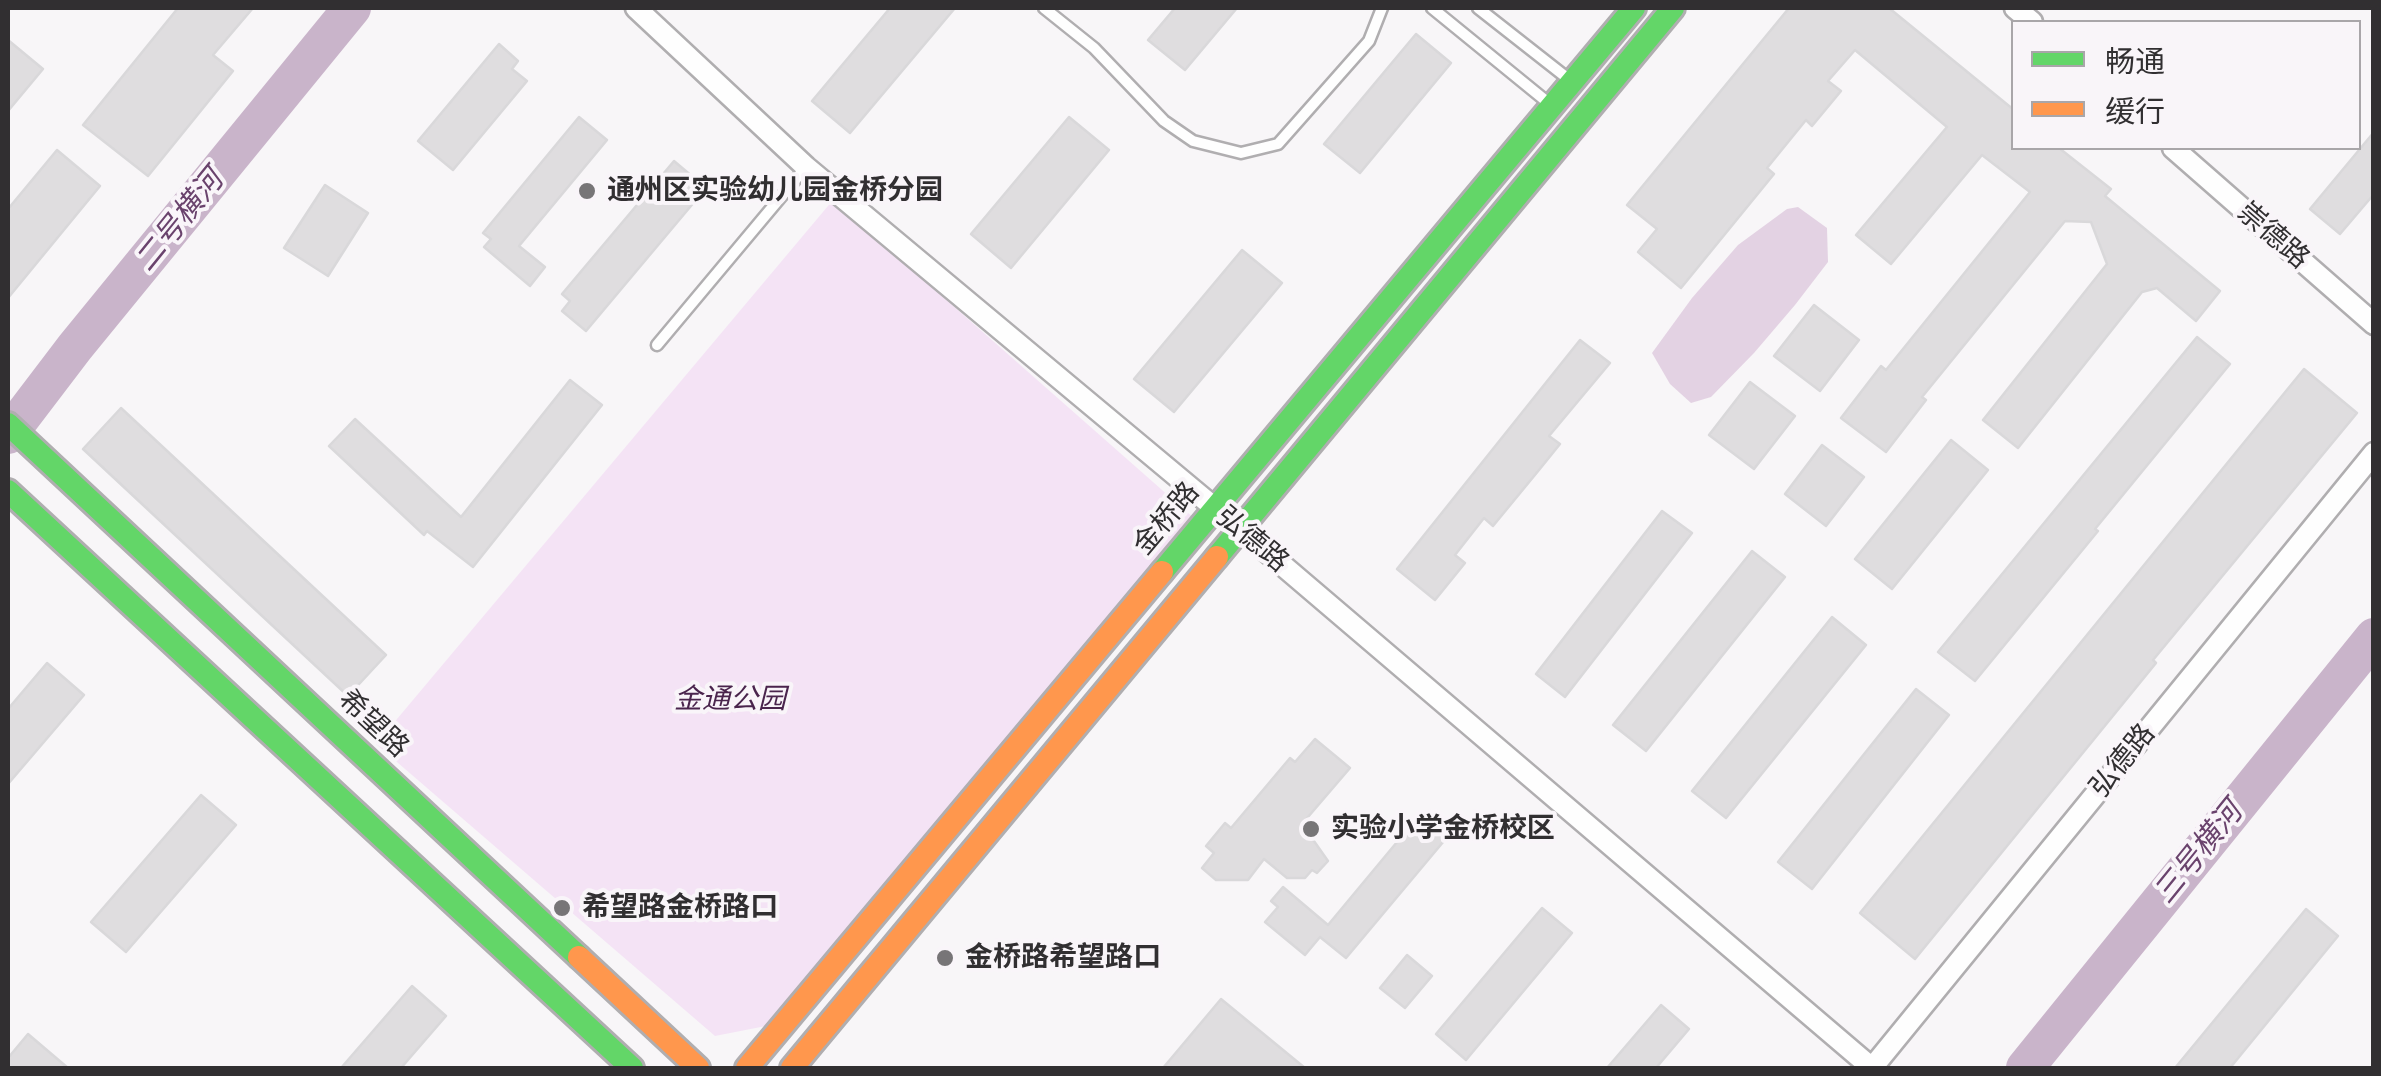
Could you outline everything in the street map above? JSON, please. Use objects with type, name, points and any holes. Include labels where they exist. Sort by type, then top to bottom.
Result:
[{"type":"street","name":"弘德路","points":[[636,8],[806,167],[1872,1068],[2374,453]]},
{"type":"street","name":"金桥路","points":[[747,1068],[1634,8]]},
{"type":"street","points":[[792,1068],[1673,8]]},
{"type":"street","name":"崇德路","points":[[2176,150],[2374,324]]},
{"type":"street","name":"希望路","points":[[8,424],[698,1068]]},
{"type":"street","points":[[8,491],[632,1068]]},
{"type":"lane","points":[[1044,8],[1094,48],[1164,121],[1193,141],[1241,152],[1278,144],[1370,41],[1382,8]]},
{"type":"lane","points":[[1432,8],[1552,106]]},
{"type":"lane","points":[[1478,8],[1572,82]]},
{"type":"lane","points":[[656,345],[806,167]]},
{"type":"green space","name":"金通公园","points":[[833,200],[1195,519],[776,1024],[715,1036],[376,744]]},
{"type":"shaded area","points":[[1798,207],[1827,228],[1828,262],[1754,353],[1711,397],[1691,403],[1670,384],[1652,353],[1738,245],[1787,209]]},
{"type":"building","points":[[178,8],[253,8],[213,55],[233,71],[148,176],[83,125]]},
{"type":"building","points":[[890,8],[955,8],[850,133],[812,101]]},
{"type":"building","points":[[1175,8],[1237,8],[1185,70],[1148,40]]},
{"type":"building","points":[[1789,8],[1889,8],[2011,108],[2011,150],[2062,150],[2111,189],[2105,196],[2220,291],[2196,321],[2157,288],[2142,292],[2018,448],[1983,420],[2107,264],[2091,222],[2065,221],[1922,397],[1926,400],[1886,452],[1841,418],[1881,366],[1886,370],[2030,192],[1982,155],[1891,264],[1856,235],[1947,127],[1855,50],[1828,81],[1841,91],[1812,126],[1806,120],[1767,168],[1774,174],[1681,288],[1638,252],[1657,229],[1627,205]]},
{"type":"building","points":[[1416,34],[1451,63],[1360,173],[1324,144]]},
{"type":"building","points":[[8,40],[43,69],[8,111]]},
{"type":"building","points":[[499,44],[518,61],[512,69],[527,81],[453,170],[418,141]]},
{"type":"building","points":[[579,117],[607,140],[519,246],[545,267],[530,286],[484,247],[491,239],[483,233]]},
{"type":"building","points":[[1069,117],[1109,150],[1011,268],[971,234]]},
{"type":"building","points":[[2374,132],[2374,194],[2340,234],[2310,209]]},
{"type":"building","points":[[57,150],[100,186],[8,298],[8,209]]},
{"type":"building","points":[[674,161],[706,188],[586,331],[562,311],[570,301],[562,294]]},
{"type":"building","points":[[325,185],[368,213],[328,276],[284,248]]},
{"type":"building","points":[[1242,250],[1282,283],[1174,412],[1134,379]]},
{"type":"building","points":[[1814,305],[1859,340],[1820,391],[1774,356]]},
{"type":"building","points":[[2197,337],[2230,364],[1975,681],[1938,652]]},
{"type":"building","points":[[1580,340],[1610,363],[1549,436],[1560,444],[1493,526],[1484,518],[1455,555],[1465,563],[1435,600],[1397,569]]},
{"type":"building","points":[[2304,369],[2357,413],[2153,660],[2156,663],[1915,959],[1860,913]]},
{"type":"building","points":[[570,380],[602,405],[473,567],[427,531],[424,535],[329,446],[355,419],[461,517]]},
{"type":"building","points":[[1750,382],[1795,416],[1754,469],[1709,435]]},
{"type":"building","points":[[121,408],[386,655],[348,696],[83,449]]},
{"type":"building","points":[[1951,440],[1988,470],[1892,589],[1855,559]]},
{"type":"building","points":[[1822,445],[1864,477],[1826,526],[1785,494]]},
{"type":"building","points":[[1662,511],[1692,533],[1565,697],[1536,674]]},
{"type":"building","points":[[1752,551],[1785,577],[1646,751],[1613,725]]},
{"type":"building","points":[[1832,617],[1866,645],[1726,818],[1692,791]]},
{"type":"building","points":[[47,663],[84,695],[8,784],[8,709]]},
{"type":"building","points":[[1916,689],[1949,715],[1812,889],[1778,862]]},
{"type":"building","points":[[1315,739],[1350,768],[1302,824],[1328,861],[1317,873],[1312,870],[1305,878],[1287,878],[1264,859],[1248,880],[1216,880],[1202,868],[1214,853],[1206,846],[1225,823],[1231,828],[1290,758],[1295,762]]},
{"type":"building","points":[[201,795],[236,825],[126,952],[91,922]]},
{"type":"building","points":[[1422,812],[1449,835],[1346,958],[1320,937],[1305,955],[1265,922],[1278,907],[1271,901],[1283,887],[1328,925]]},
{"type":"building","points":[[1542,908],[1572,933],[1466,1060],[1436,1034]]},
{"type":"building","points":[[2306,909],[2338,936],[2230,1068],[2175,1068]]},
{"type":"building","points":[[1407,955],[1432,976],[1405,1008],[1380,988]]},
{"type":"building","points":[[412,986],[446,1016],[401,1068],[341,1068]]},
{"type":"building","points":[[1221,999],[1305,1068],[1163,1068]]},
{"type":"building","points":[[1661,1005],[1689,1029],[1656,1068],[1607,1068]]},
{"type":"building","points":[[28,1034],[68,1068],[8,1068],[8,1058]]},
{"type":"waterway","name":"二号横河","points":[[8,435],[75,347],[352,8]]},
{"type":"waterway","name":"三号横河","points":[[2025,1068],[2374,637]]},
{"type":"traffic: fast","points":[[1162,572],[1634,8]]},
{"type":"traffic: fast","points":[[1217,557],[1673,8]]},
{"type":"traffic: fast","points":[[8,424],[579,957]]},
{"type":"traffic: fast","points":[[8,491],[632,1068]]},
{"type":"traffic: slow","points":[[792,1068],[1217,557]]},
{"type":"traffic: slow","points":[[747,1068],[1162,572]]},
{"type":"traffic: slow","points":[[579,957],[698,1068]]},
{"type":"place","name":"通州区实验幼儿园金桥分园","points":[[587,191]]},
{"type":"place","name":"实验小学金桥校区","points":[[1311,829]]},
{"type":"place","name":"希望路金桥路口","points":[[562,908]]},
{"type":"place","name":"金桥路希望路口","points":[[945,958]]}]
